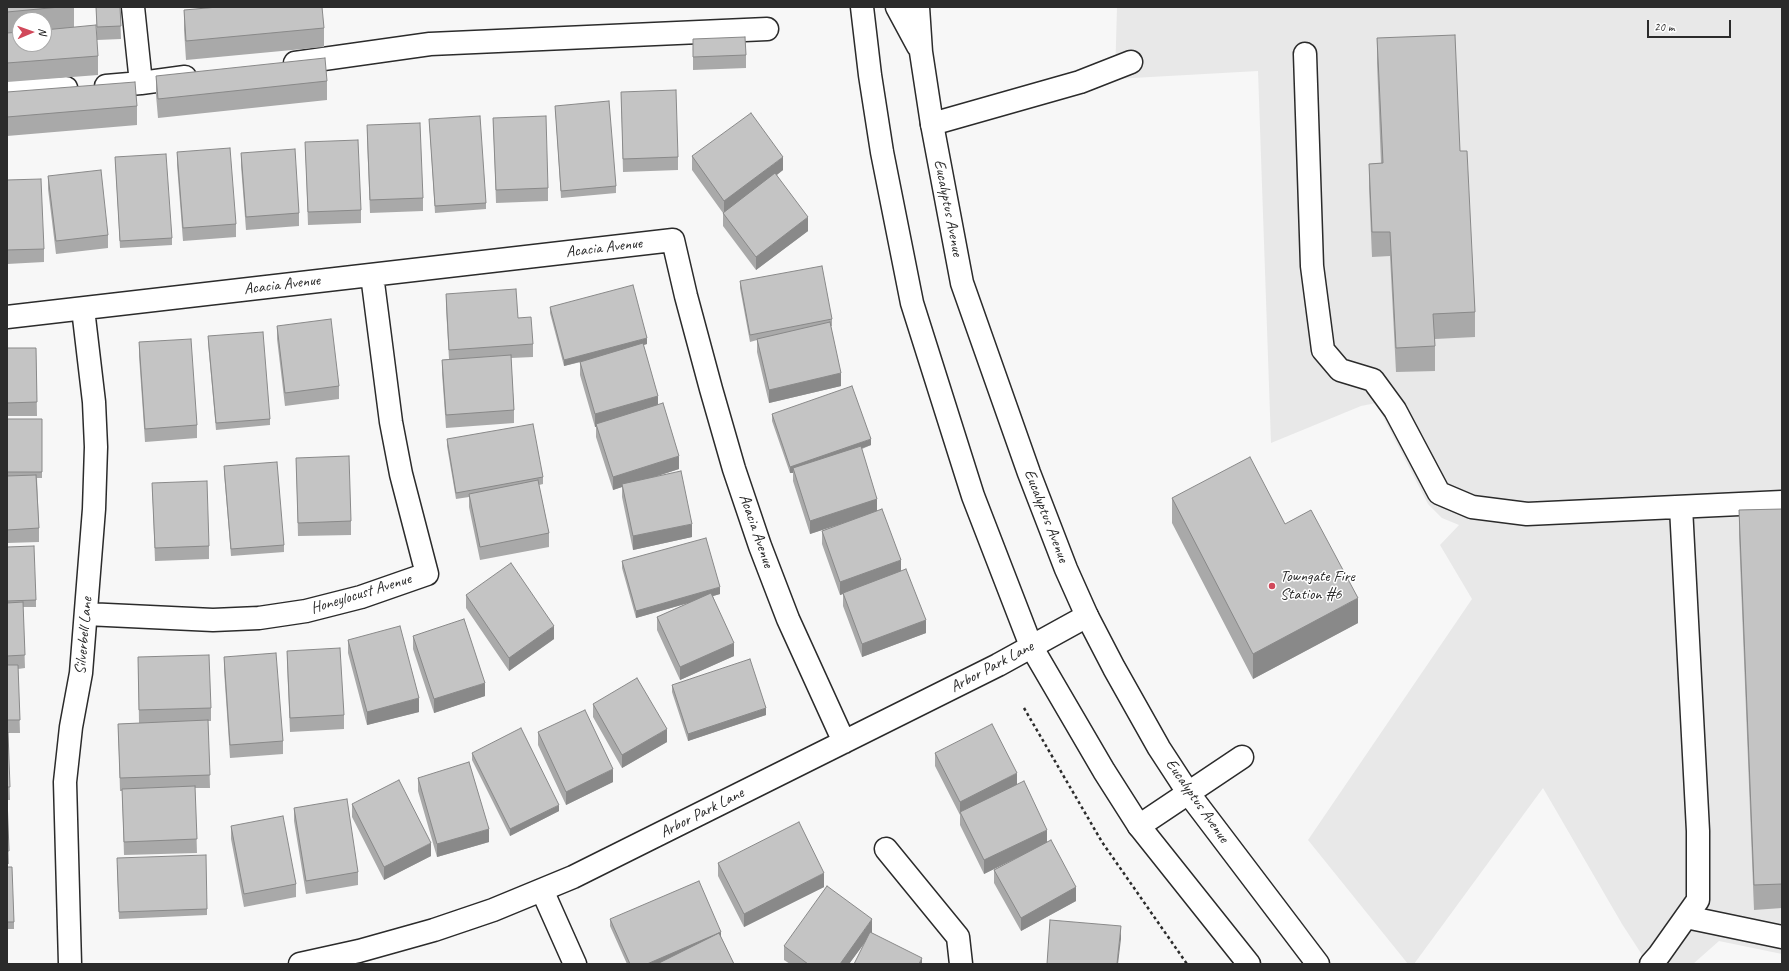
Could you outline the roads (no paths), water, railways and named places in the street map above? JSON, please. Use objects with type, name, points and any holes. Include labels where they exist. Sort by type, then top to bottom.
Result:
[{"type":"street","points":[[132,7],[141,83]]},
{"type":"street","points":[[862,7],[870,75],[882,152],[912,303],[974,496],[1031,646],[1104,771],[1139,826],[1249,964]]},
{"type":"street","points":[[897,7],[921,52]]},
{"type":"street","name":"Eucalyptus Avenue","points":[[918,7],[921,52],[932,124],[962,283],[1048,523],[1087,616],[1137,708],[1189,794],[1318,964]]},
{"type":"street","points":[[274,65],[430,44],[767,29]]},
{"type":"street","points":[[1305,54],[1312,266],[1323,350],[1340,370],[1372,380],[1395,410],[1439,493],[1472,507],[1527,514],[1782,502]]},
{"type":"street","points":[[932,124],[1080,82],[1131,62]]},
{"type":"street","points":[[7,92],[141,83],[204,75]]},
{"type":"street","name":"Acacia Avenue","points":[[7,317],[674,240],[686,296],[711,389],[734,469],[760,546],[788,619],[844,742]]},
{"type":"street","name":"Honeylocust Avenue","points":[[86,614],[213,620],[259,618],[306,611],[361,597],[427,574],[401,474],[391,422],[372,275]]},
{"type":"street","name":"Silverbell Lane","points":[[70,964],[65,782],[71,727],[81,673],[94,509],[96,447],[94,402],[83,309]]},
{"type":"street","points":[[1651,964],[1660,955],[1698,900],[1698,831],[1681,507]]},
{"type":"street","name":"Arbor Park Lane","points":[[300,964],[359,951],[434,930],[493,910],[574,877],[998,665],[1087,616]]},
{"type":"street","points":[[1139,826],[1189,794],[1242,757]]},
{"type":"street","points":[[886,849],[958,937],[961,964]]},
{"type":"street","points":[[542,890],[575,964]]},
{"type":"street","points":[[1686,917],[1782,937]]},
{"type":"place","name":"Towngate Fire Station #6","points":[[1272,586]]}]
